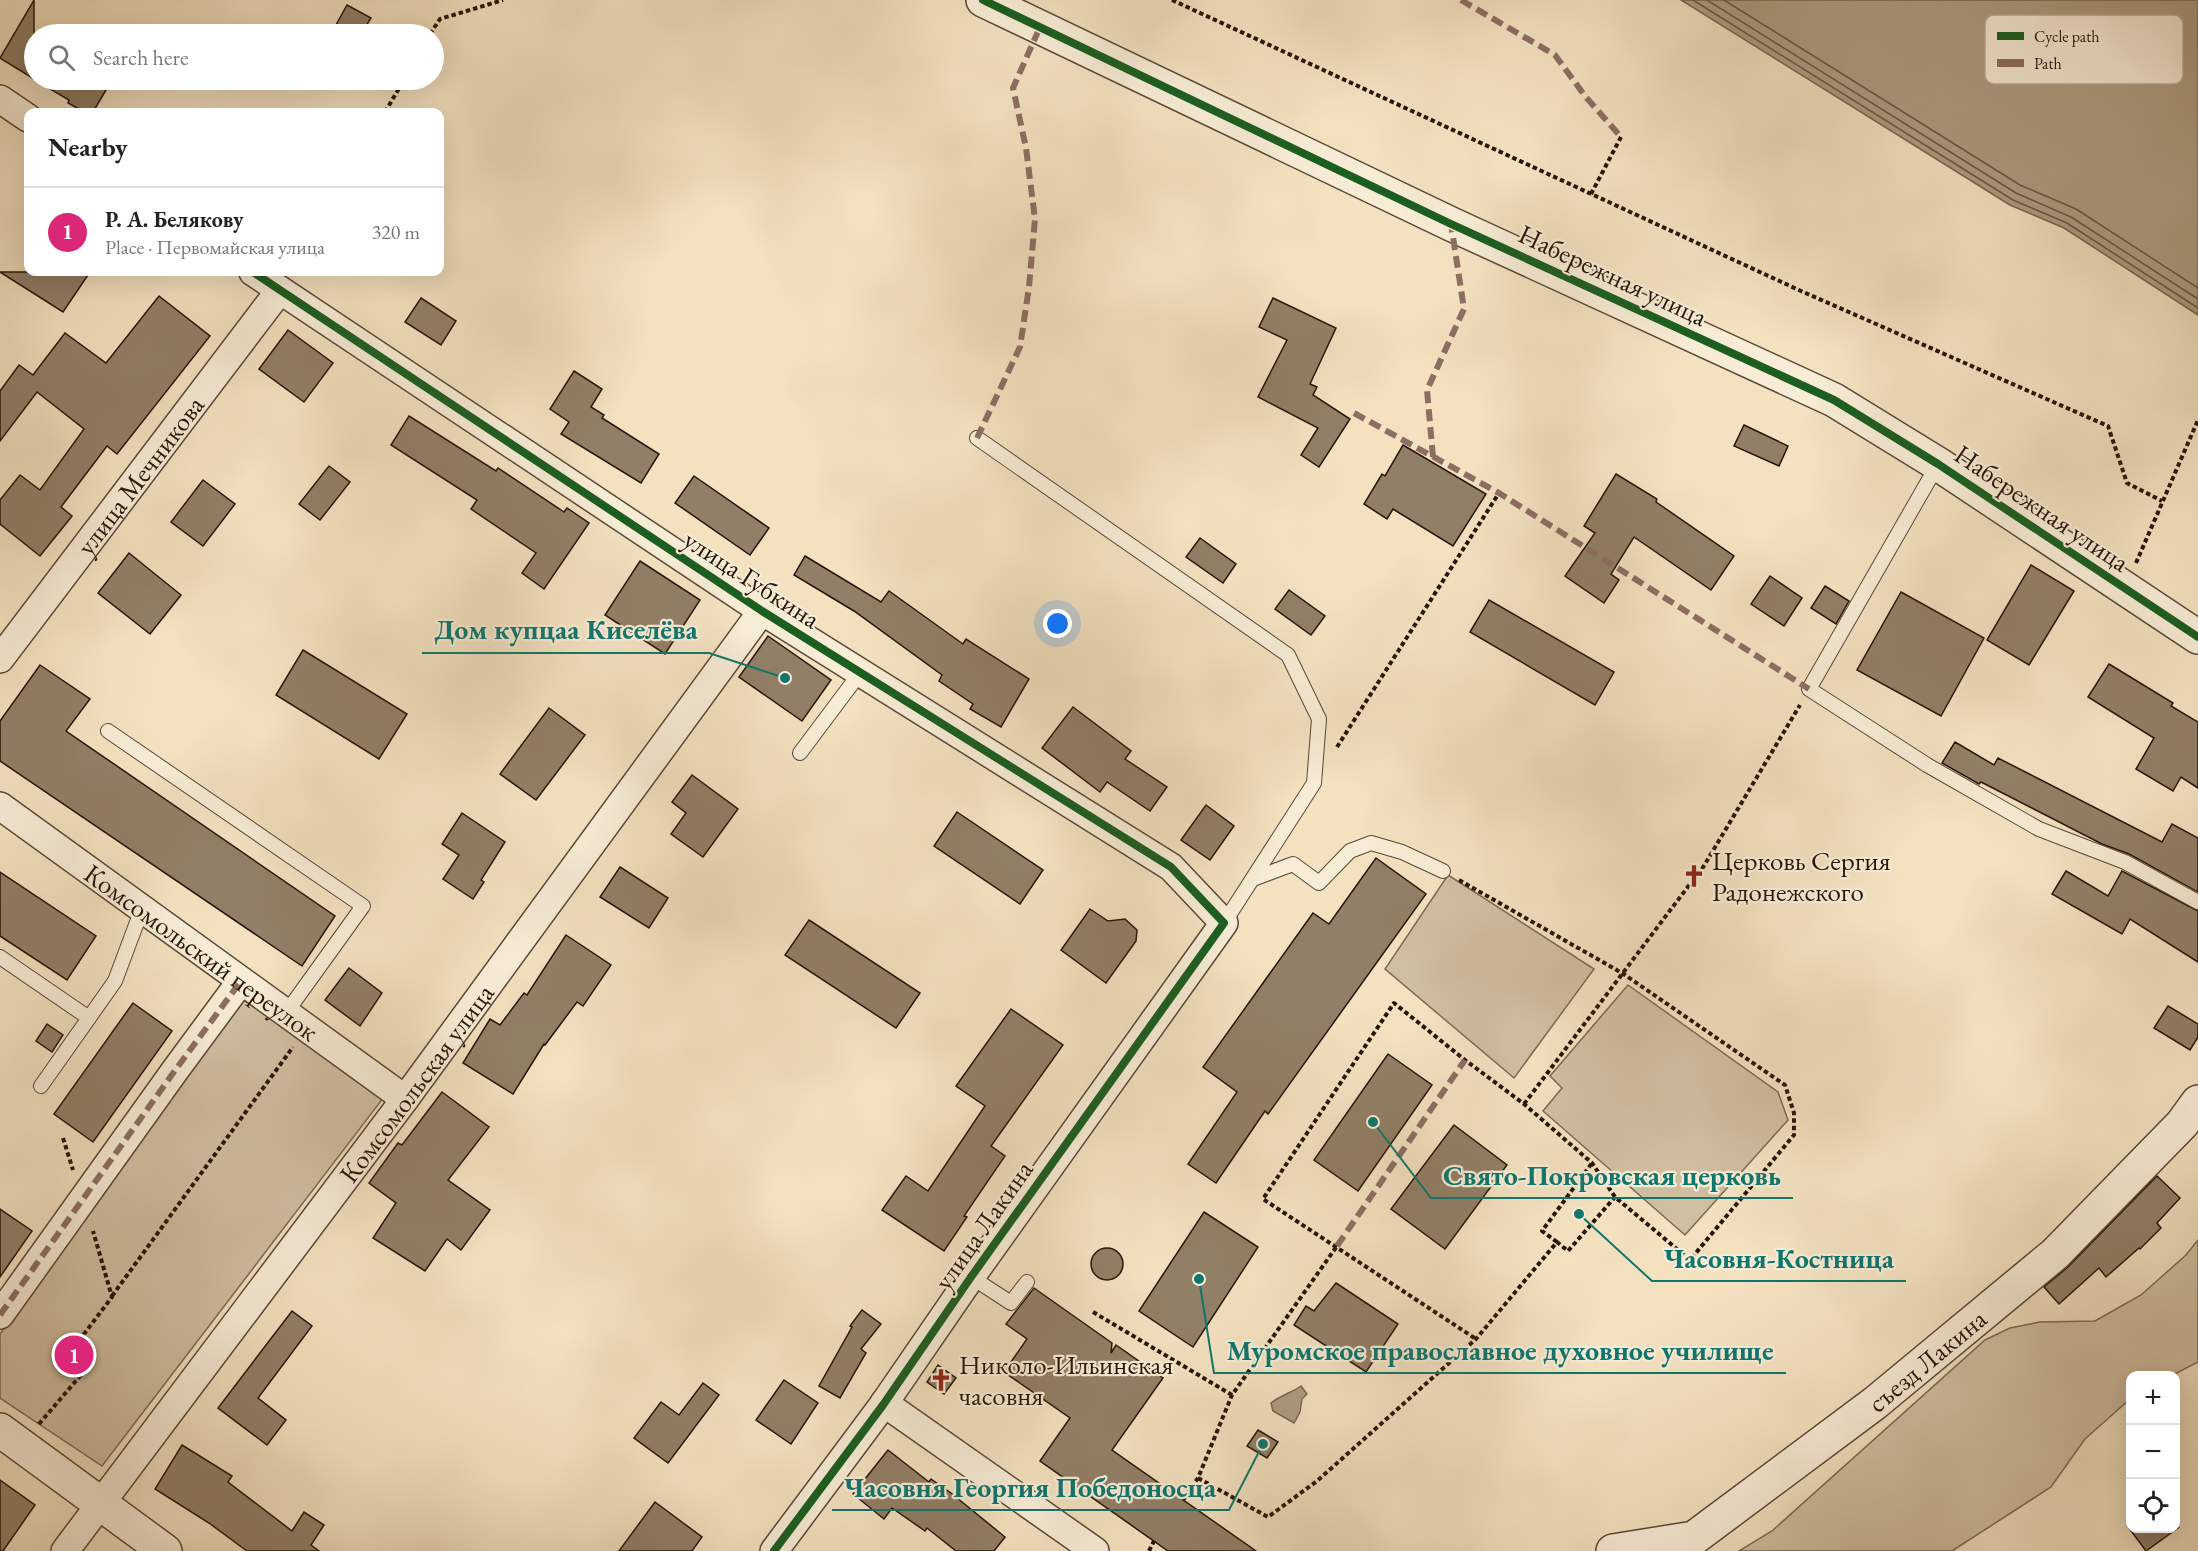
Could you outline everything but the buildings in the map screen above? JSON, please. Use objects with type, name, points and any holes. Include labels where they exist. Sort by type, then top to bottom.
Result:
[{"type":"street","name":"Набережная улица","points":[[982,0],[1451,224],[1834,400],[1938,464],[2198,638]]},
{"type":"street","points":[[0,99],[24,115]]},
{"type":"street","name":"улица Губкина","points":[[259,276],[762,611],[1171,867],[1224,922]]},
{"type":"street","name":"улица Мечникова","points":[[0,659],[280,290]]},
{"type":"street","name":"Комсомольская улица","points":[[65,1551],[405,1099],[762,611]]},
{"type":"street","name":"Комсомольский переулок","points":[[0,806],[405,1099]]},
{"type":"street","name":"улица Лакина","points":[[774,1551],[884,1403],[970,1277],[1224,922]]},
{"type":"street","points":[[0,1315],[176,1069],[242,981]]},
{"type":"street","name":"съезд Лакина","points":[[1613,1551],[1694,1538],[1875,1403],[2055,1254],[2182,1124],[2198,1102]]},
{"type":"street","points":[[884,1403],[1095,1551]]},
{"type":"street","points":[[11,1438],[165,1551]]},
{"type":"lane","points":[[977,438],[1288,655],[1319,719],[1314,783],[1224,922]]},
{"type":"lane","points":[[1938,464],[1809,689],[1927,765],[2039,829],[2125,862],[2198,902]]},
{"type":"lane","points":[[800,753],[860,673]]},
{"type":"lane","points":[[108,731],[363,906],[297,1020]]},
{"type":"lane","points":[[1253,879],[1293,864],[1319,883],[1350,851],[1371,843],[1402,852],[1443,871]]},
{"type":"lane","points":[[40,1086],[115,981],[142,909]]},
{"type":"lane","points":[[0,957],[89,1018]]},
{"type":"lane","points":[[970,1277],[1011,1303],[1027,1281]]},
{"type":"path","points":[[437,24],[440,19],[502,0]]},
{"type":"path","points":[[1172,0],[1801,291],[2108,426],[2127,483],[2162,501]]},
{"type":"path","points":[[387,108],[398,90]]},
{"type":"path","points":[[1591,194],[1621,137]]},
{"type":"path","points":[[2125,589],[2198,420]]},
{"type":"path","points":[[1314,783],[1499,493]]},
{"type":"path","points":[[1701,869],[1809,689]]},
{"type":"path","points":[[1443,871],[1622,973],[1785,1085],[1794,1113],[1794,1135],[1689,1260],[1615,1197],[1592,1163],[1524,1104],[1394,1003],[1263,1199],[1476,1339]]},
{"type":"path","points":[[1524,1104],[1690,884]]},
{"type":"path","points":[[11,1438],[81,1375],[84,1334],[112,1297],[297,1020]]},
{"type":"path","points":[[63,1138],[112,1297]]},
{"type":"path","points":[[1592,1163],[1542,1231],[1568,1251],[1615,1197]]},
{"type":"path","points":[[1198,1478],[1268,1517],[1317,1481],[1476,1339],[1557,1242]]},
{"type":"path","points":[[1183,1500],[1198,1478],[1232,1395],[1337,1246]]},
{"type":"path","points":[[1092,1312],[1232,1395]]},
{"type":"path","points":[[1149,1551],[1154,1541]]},
{"type":"shaded area","points":[[1448,875],[1594,969],[1514,1078],[1385,969]]},
{"type":"shaded area","points":[[1628,985],[1778,1092],[1788,1120],[1685,1235],[1543,1111],[1562,1088],[1550,1076]]},
{"type":"shaded area","points":[[246,992],[384,1097],[102,1466],[0,1398],[0,1334]]},
{"type":"shaded area","points":[[2198,1240],[2198,1362],[2180,1371],[2126,1371],[2126,1403],[2085,1439],[2051,1487],[1952,1551],[1739,1551],[1772,1531],[1985,1340],[2010,1328],[2040,1322],[2095,1321],[2141,1295],[2186,1255]]},
{"type":"water","points":[[1681,0],[2198,0],[2198,315],[2064,228],[2010,205]]},
{"type":"water","points":[[1301,1386],[1307,1394],[1302,1399],[1300,1412],[1294,1423],[1273,1411],[1271,1403]]},
{"type":"marked path","points":[[1461,0],[1555,55],[1585,96],[1621,137]]},
{"type":"marked path","points":[[977,438],[1020,347],[1029,287],[1035,219],[1026,148],[1013,88],[1040,27]]},
{"type":"marked path","points":[[1433,457],[1427,390],[1464,309],[1451,224]]},
{"type":"marked path","points":[[1354,413],[1499,493],[1809,689]]},
{"type":"marked path","points":[[0,1315],[241,981]]},
{"type":"marked path","points":[[1337,1246],[1465,1060]]},
{"type":"cycle path","points":[[983,0],[1451,224],[1834,400],[1938,464],[2198,637]]},
{"type":"cycle path","points":[[259,276],[762,611],[1171,867],[1224,923],[971,1277],[883,1405],[774,1551]]},
{"type":"place","name":"Дом купцаа Киселёва","points":[[785,678]]},
{"type":"place","name":"Церковь Сергия Радонежского","points":[[1694,876]]},
{"type":"place","name":"Свято-Покровская церковь","points":[[1373,1122]]},
{"type":"place","name":"Часовня-Костница","points":[[1579,1214]]},
{"type":"place","name":"Муромское православное духовное училище","points":[[1199,1279]]},
{"type":"place","name":"Р. А. Белякову","points":[[74,1355]]},
{"type":"place","name":"Николо-Ильинская часовня","points":[[941,1380]]},
{"type":"place","name":"Часовня Георгия Победоносца","points":[[1263,1444]]}]
